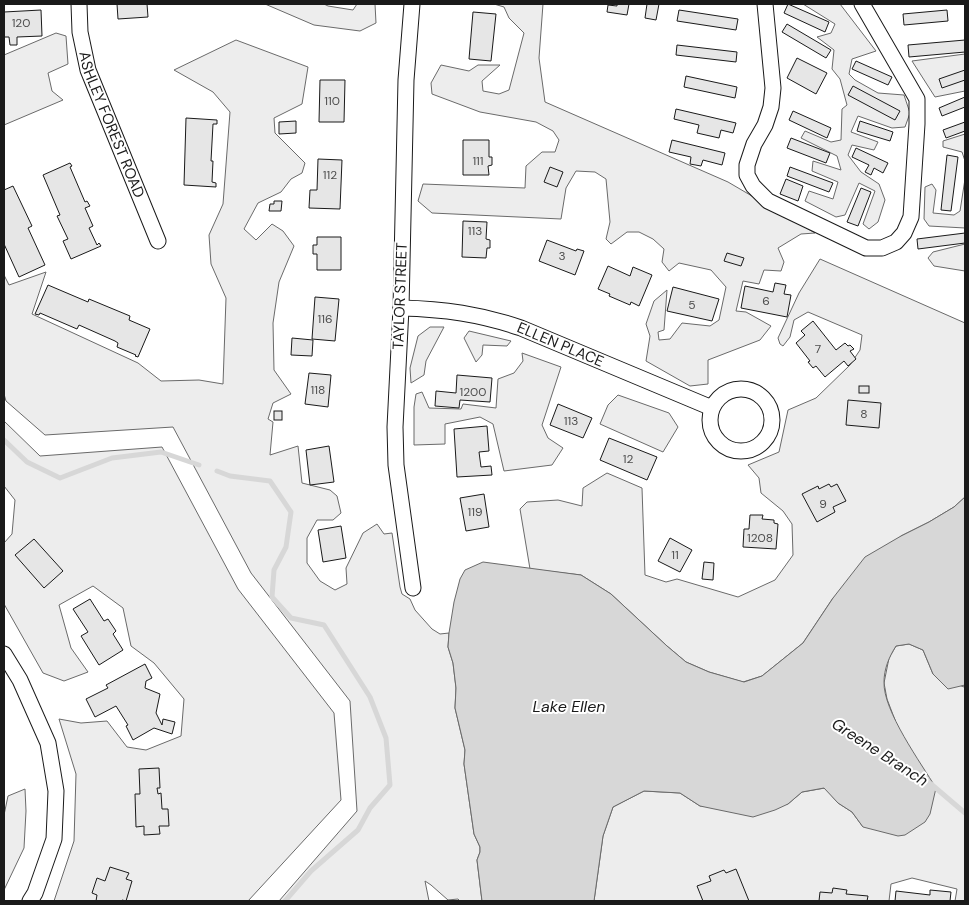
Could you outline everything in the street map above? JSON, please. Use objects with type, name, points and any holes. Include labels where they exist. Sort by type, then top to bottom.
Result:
[{"type":"street","name":"ASHLEY FOREST ROAD","points":[[79,4],[80,32],[88,70],[158,241]]},
{"type":"street","name":"TAYLOR STREET","points":[[412,4],[406,80],[401,308],[395,419],[396,465],[413,588]]},
{"type":"street","points":[[765,4],[773,88],[771,107],[765,125],[754,144],[747,165],[747,175],[753,186],[768,201],[866,248],[882,248],[896,242],[904,233],[910,216],[917,99],[862,4]]},
{"type":"street","name":"ELLEN PLACE","points":[[401,308],[436,309],[469,313],[521,328],[712,408]]},
{"type":"street","points":[[744,389],[753,391],[762,396],[772,412],[773,422],[770,432],[758,447],[749,451],[739,452],[730,449],[721,444],[711,428],[712,408],[725,393],[744,389]]},
{"type":"street","points":[[4,654],[20,680],[48,743],[56,791],[54,839],[35,893],[30,901]]},
{"type":"shaded area","points":[[265,4],[324,4],[353,10],[357,4],[375,4],[376,23],[360,31],[314,25]]},
{"type":"shaded area","points":[[494,4],[543,4],[539,58],[545,102],[728,182],[815,233],[801,234],[778,248],[784,262],[781,271],[764,270],[759,284],[743,281],[736,311],[746,312],[771,326],[760,340],[708,360],[708,384],[690,386],[646,361],[650,336],[646,324],[654,301],[667,290],[664,330],[658,332],[659,340],[670,339],[682,323],[710,326],[719,320],[726,287],[711,270],[679,263],[669,271],[662,262],[664,249],[653,239],[639,232],[627,232],[611,244],[606,239],[610,222],[606,179],[595,172],[576,171],[566,188],[561,219],[432,213],[418,201],[423,184],[525,188],[526,166],[542,152],[555,152],[559,140],[553,131],[536,122],[480,112],[432,94],[431,83],[441,65],[469,71],[478,65],[500,65],[482,81],[483,91],[499,94],[509,90],[524,33],[509,18],[504,7]]},
{"type":"shaded area","points":[[803,4],[840,4],[876,51],[852,59],[849,74],[855,80],[878,93],[904,95],[910,113],[905,127],[892,128],[858,116],[851,132],[878,142],[874,150],[852,145],[848,155],[861,172],[879,184],[885,200],[878,222],[869,229],[863,224],[875,191],[859,183],[845,215],[836,217],[805,201],[809,191],[833,199],[838,182],[812,171],[813,161],[841,170],[837,156],[801,138],[805,131],[831,142],[841,140],[842,109],[847,105],[840,79],[832,69],[834,50],[817,37],[831,33],[835,24]]},
{"type":"shaded area","points":[[56,33],[66,36],[68,64],[48,73],[52,91],[63,100],[4,125],[4,55]]},
{"type":"shaded area","points":[[236,40],[308,67],[302,104],[274,118],[275,133],[305,163],[302,173],[291,179],[281,192],[258,203],[244,229],[256,240],[272,224],[283,231],[294,246],[279,282],[273,323],[274,370],[291,394],[273,403],[268,419],[273,422],[270,455],[298,446],[302,483],[330,490],[337,496],[341,513],[333,520],[317,520],[307,538],[307,563],[320,581],[335,590],[347,584],[346,568],[363,533],[377,524],[384,534],[392,533],[402,594],[410,599],[415,610],[432,629],[440,634],[449,633],[448,647],[453,663],[456,688],[455,708],[465,750],[464,764],[474,834],[480,847],[477,860],[482,901],[448,900],[425,881],[429,901],[279,901],[357,811],[350,701],[251,573],[173,427],[45,435],[6,401],[4,394],[4,275],[9,285],[46,272],[32,314],[138,363],[161,381],[199,380],[223,384],[226,298],[211,264],[209,235],[223,204],[230,112],[213,92],[174,70]]},
{"type":"shaded area","points":[[965,54],[965,91],[935,97],[912,61]]},
{"type":"shaded area","points":[[965,134],[965,161],[962,152],[943,147],[943,141]]},
{"type":"shaded area","points":[[965,179],[965,228],[929,226],[924,219],[925,187],[932,184],[936,190],[933,213],[954,215],[960,211]]},
{"type":"shaded area","points":[[965,244],[965,271],[934,266],[928,258],[933,252]]},
{"type":"shaded area","points":[[820,259],[965,323],[965,497],[954,507],[901,536],[833,598],[803,643],[762,676],[743,682],[709,672],[686,662],[611,594],[581,575],[530,569],[520,509],[527,502],[558,500],[582,506],[583,488],[607,473],[642,488],[645,575],[666,582],[677,579],[738,597],[775,580],[793,555],[792,524],[783,511],[761,493],[759,478],[748,465],[779,452],[788,410],[816,398],[850,365],[860,350],[862,335],[808,312],[794,320],[790,337],[783,346],[780,344],[778,338],[799,293]]},
{"type":"shaded area","points":[[430,327],[444,327],[426,361],[424,375],[411,383],[410,368],[418,336]]},
{"type":"shaded area","points":[[469,331],[511,341],[507,346],[483,345],[482,355],[476,362],[464,338]]},
{"type":"shaded area","points":[[522,353],[561,367],[542,425],[548,438],[563,448],[552,465],[504,471],[493,424],[480,417],[445,424],[445,444],[414,445],[416,394],[422,392],[429,408],[461,409],[463,404],[496,408],[498,379],[514,373],[523,361]]},
{"type":"shaded area","points":[[618,395],[669,413],[678,427],[663,452],[600,424],[608,405]]},
{"type":"shaded area","points":[[4,421],[40,456],[162,447],[238,589],[334,713],[341,800],[248,901],[54,901],[74,841],[76,774],[59,719],[81,723],[107,721],[127,747],[146,750],[181,736],[184,699],[154,663],[131,646],[123,608],[93,586],[59,605],[71,648],[88,672],[64,681],[43,673],[4,604],[4,543],[12,534],[15,500],[4,486]]},
{"type":"shaded area","points":[[909,644],[923,650],[933,674],[964,687],[965,685],[965,901],[955,901],[957,889],[912,878],[891,884],[889,901],[594,901],[603,836],[613,807],[644,791],[680,793],[700,806],[788,804],[802,792],[825,788],[838,803],[852,812],[863,827],[895,720],[887,699],[884,683],[889,658],[896,646]]},
{"type":"shaded area","points":[[25,789],[24,848],[4,890],[4,815],[8,796]]},
{"type":"water","name":"Lake Ellen","points":[[965,497],[965,685],[948,689],[933,674],[923,650],[909,644],[896,646],[887,663],[884,677],[885,694],[896,722],[936,788],[930,814],[925,822],[905,835],[898,836],[863,827],[852,812],[838,803],[824,788],[802,792],[788,804],[753,817],[700,806],[680,793],[644,791],[613,807],[603,836],[594,901],[482,901],[477,860],[480,847],[474,834],[464,764],[465,750],[455,708],[456,688],[453,663],[448,647],[454,602],[460,579],[465,570],[483,562],[581,575],[611,594],[686,662],[709,672],[744,682],[762,676],[803,643],[833,598],[865,557],[954,507]]},
{"type":"building","points":[[117,4],[147,4],[148,17],[118,19]]},
{"type":"building","points":[[617,4],[629,4],[627,15],[607,12],[608,5],[617,6]]},
{"type":"building","points":[[647,4],[659,4],[656,20],[645,18]]},
{"type":"building","points":[[788,4],[829,22],[825,32],[784,13]]},
{"type":"building","points":[[41,10],[42,36],[17,37],[17,45],[10,45],[9,37],[4,37],[4,12]]},
{"type":"building","points":[[679,10],[738,19],[736,30],[677,21]]},
{"type":"building","points":[[947,10],[948,21],[904,25],[903,14]]},
{"type":"building","points":[[473,12],[496,14],[491,61],[469,59]]},
{"type":"building","points":[[787,24],[831,50],[826,58],[782,32]]},
{"type":"building","points":[[965,40],[965,52],[909,57],[908,45]]},
{"type":"building","points":[[677,45],[737,52],[736,62],[676,55]]},
{"type":"building","points":[[797,58],[827,73],[816,94],[787,78]]},
{"type":"building","points":[[856,61],[892,77],[888,85],[852,69]]},
{"type":"building","points":[[965,70],[965,80],[942,88],[939,79]]},
{"type":"building","points":[[686,76],[737,87],[735,98],[684,87]]},
{"type":"building","points":[[320,80],[345,80],[344,122],[319,122]]},
{"type":"building","points":[[853,86],[900,111],[895,120],[848,95]]},
{"type":"building","points":[[965,97],[965,107],[942,116],[939,108]]},
{"type":"building","points":[[676,109],[736,123],[733,133],[721,130],[719,138],[697,133],[699,125],[674,119]]},
{"type":"building","points":[[793,111],[831,128],[827,138],[789,120]]},
{"type":"building","points":[[186,118],[217,120],[217,124],[213,124],[211,161],[213,161],[212,182],[216,183],[216,187],[184,185]]},
{"type":"building","points":[[296,121],[296,133],[279,134],[279,122]]},
{"type":"building","points":[[860,121],[893,132],[890,141],[857,131]]},
{"type":"building","points":[[965,122],[965,131],[946,138],[943,130]]},
{"type":"building","points":[[791,138],[830,153],[826,163],[787,148]]},
{"type":"building","points":[[463,140],[489,140],[489,157],[492,157],[492,165],[488,166],[489,175],[463,175]]},
{"type":"building","points":[[672,140],[725,153],[722,165],[703,160],[701,166],[690,164],[691,157],[669,152]]},
{"type":"building","points":[[856,148],[888,163],[883,173],[874,168],[871,175],[865,172],[869,165],[852,157]]},
{"type":"building","points":[[947,155],[958,157],[951,211],[941,210]]},
{"type":"building","points":[[318,159],[342,160],[340,209],[309,208],[310,190],[317,190]]},
{"type":"building","points":[[70,163],[85,202],[87,201],[90,206],[85,208],[93,226],[89,228],[97,245],[99,243],[101,246],[71,259],[63,241],[68,239],[57,216],[60,215],[43,175]]},
{"type":"building","points":[[550,167],[563,172],[557,187],[544,182]]},
{"type":"building","points":[[790,167],[833,183],[829,192],[787,176]]},
{"type":"building","points":[[786,179],[803,186],[798,201],[780,194]]},
{"type":"building","points":[[13,186],[32,226],[28,228],[45,265],[19,277],[4,244],[4,190]]},
{"type":"building","points":[[861,188],[871,192],[858,226],[847,222]]},
{"type":"building","points":[[274,201],[282,201],[281,211],[269,211],[270,204],[274,204]]},
{"type":"building","points":[[463,221],[487,222],[486,239],[490,240],[490,248],[487,248],[486,258],[462,257]]},
{"type":"building","points":[[965,233],[965,243],[918,249],[917,239]]},
{"type":"building","points":[[317,237],[341,237],[341,270],[317,270],[317,254],[313,254],[313,245],[317,245]]},
{"type":"building","points":[[547,240],[576,251],[577,249],[584,251],[575,275],[539,261]]},
{"type":"building","points":[[727,253],[744,258],[741,266],[724,261]]},
{"type":"building","points":[[608,266],[630,276],[633,267],[652,275],[639,306],[631,302],[630,305],[598,289]]},
{"type":"building","points":[[775,283],[786,285],[784,294],[791,295],[787,317],[741,308],[745,286],[773,292]]},
{"type":"building","points":[[48,285],[88,302],[89,299],[130,316],[129,320],[150,329],[138,357],[117,347],[118,343],[115,341],[79,325],[77,329],[40,313],[39,315],[35,314]]},
{"type":"building","points":[[673,287],[719,299],[712,321],[667,311]]},
{"type":"building","points":[[315,297],[339,299],[335,341],[312,339]]},
{"type":"building","points":[[813,321],[836,350],[845,343],[848,346],[850,345],[854,349],[850,351],[856,359],[848,366],[844,361],[825,377],[816,366],[813,368],[796,343],[805,335],[801,331]]},
{"type":"building","points":[[292,338],[313,340],[312,356],[291,355]]},
{"type":"building","points":[[309,373],[331,375],[328,407],[305,404]]},
{"type":"building","points":[[457,375],[492,378],[490,402],[460,400],[459,408],[435,406],[436,391],[456,393]]},
{"type":"building","points":[[859,386],[869,386],[869,393],[859,393]]},
{"type":"building","points":[[848,400],[881,403],[879,428],[846,425]]},
{"type":"building","points":[[558,404],[592,418],[583,438],[550,425]]},
{"type":"building","points":[[274,411],[282,411],[282,420],[274,420]]},
{"type":"building","points":[[487,426],[489,451],[479,452],[481,467],[491,466],[492,475],[457,477],[454,429]]},
{"type":"building","points":[[609,438],[657,457],[647,480],[600,460]]},
{"type":"building","points":[[329,446],[334,482],[310,485],[306,450]]},
{"type":"building","points":[[829,484],[831,487],[837,484],[846,501],[833,507],[835,512],[817,522],[802,494],[818,486],[819,489]]},
{"type":"building","points":[[484,494],[489,527],[466,531],[460,498]]},
{"type":"building","points":[[750,515],[763,515],[762,519],[774,520],[774,523],[778,524],[776,549],[743,547],[744,529],[749,529]]},
{"type":"building","points":[[341,526],[346,558],[323,562],[318,530]]},
{"type":"building","points":[[670,538],[692,550],[680,572],[658,561]]},
{"type":"building","points":[[34,539],[63,571],[44,588],[15,555]]},
{"type":"building","points":[[704,562],[714,563],[713,580],[702,579]]},
{"type":"building","points":[[90,599],[104,621],[108,619],[116,631],[113,634],[123,650],[99,665],[81,636],[88,632],[73,609]]},
{"type":"building","points":[[145,664],[152,678],[146,681],[145,688],[160,694],[156,713],[162,725],[163,719],[175,722],[172,734],[154,728],[133,740],[126,726],[128,725],[116,706],[95,717],[86,699],[108,688],[106,685]]},
{"type":"building","points":[[159,768],[160,788],[157,788],[158,794],[161,793],[162,809],[168,809],[169,826],[159,826],[160,834],[144,835],[144,826],[136,827],[135,794],[140,794],[139,769]]},
{"type":"building","points":[[110,867],[129,873],[126,879],[132,881],[126,901],[96,901],[97,895],[92,893],[97,878],[105,881]]},
{"type":"building","points":[[736,869],[749,901],[703,901],[697,886],[711,881],[709,876],[724,870],[726,873]]},
{"type":"building","points":[[833,888],[847,890],[846,894],[868,896],[867,901],[819,901],[820,892],[832,893]]},
{"type":"building","points":[[930,890],[951,892],[950,901],[895,901],[896,891],[930,895]]},
{"type":"waterway","points":[[4,440],[27,462],[60,478],[112,458],[161,452],[199,465]]},
{"type":"waterway","points":[[217,471],[230,476],[270,481],[291,512],[286,547],[274,570],[272,597],[291,618],[324,625],[370,697],[386,738],[390,785],[370,808],[358,830],[311,871],[285,901]]},
{"type":"waterway","name":"Greene Branch","points":[[931,784],[965,813]]}]
